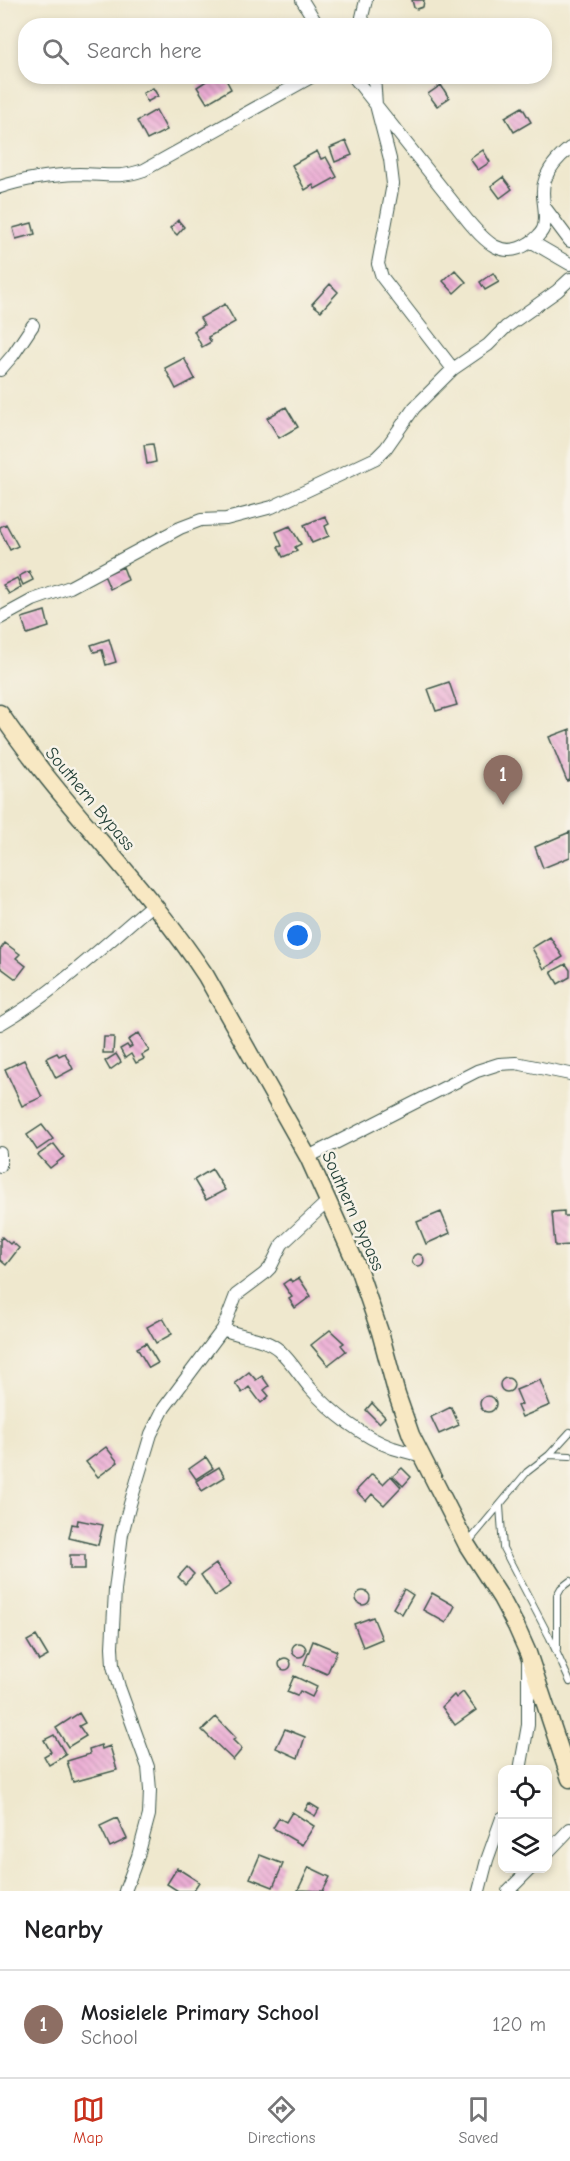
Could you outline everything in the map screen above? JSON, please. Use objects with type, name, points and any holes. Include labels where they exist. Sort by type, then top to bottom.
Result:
[{"type":"street","points":[[302,0],[313,18]]},
{"type":"street","points":[[362,18],[366,0]]},
{"type":"street","points":[[0,187],[12,183],[79,174],[127,176],[144,171],[300,84]]},
{"type":"street","points":[[359,84],[485,241],[501,249],[517,250],[532,242],[544,229],[546,209],[542,192],[545,178],[558,157],[570,148]]},
{"type":"street","points":[[375,84],[376,105],[390,159],[393,184],[378,264],[379,270],[453,369]]},
{"type":"street","points":[[546,209],[570,241]]},
{"type":"street","points":[[532,242],[570,264]]},
{"type":"street","points":[[0,618],[33,600],[70,587],[180,528],[201,520],[226,519],[272,507],[376,458],[386,448],[414,408],[453,369],[488,345],[506,327],[570,279]]},
{"type":"street","points":[[0,370],[33,325]]},
{"type":"street","name":"Southern Bypass","points":[[0,713],[51,784],[153,904],[206,976],[308,1156],[369,1295],[397,1395],[420,1455],[467,1545],[501,1598],[528,1653],[568,1769]]},
{"type":"street","points":[[0,1024],[22,1011],[71,973],[153,904]]},
{"type":"street","points":[[308,1156],[477,1071],[516,1063],[570,1074]]},
{"type":"street","points":[[0,1153],[0,1166]]},
{"type":"street","points":[[126,1891],[149,1815],[150,1790],[148,1767],[132,1727],[113,1666],[112,1625],[122,1534],[151,1434],[164,1408],[223,1329],[236,1295],[270,1268],[282,1244],[328,1201]]},
{"type":"street","points":[[223,1329],[238,1336],[267,1342],[295,1366],[311,1389],[354,1426],[371,1438],[393,1448],[420,1455]]},
{"type":"street","points":[[521,1765],[528,1725],[528,1653]]},
{"type":"street","points":[[479,1891],[502,1819]]},
{"type":"street","points":[[552,1848],[570,1828]]},
{"type":"street","points":[[508,1891],[527,1873]]},
{"type":"lane","points":[[467,1545],[527,1473],[549,1455],[570,1432]]},
{"type":"lane","points":[[549,1455],[570,1456]]},
{"type":"lane","points":[[500,1506],[503,1548],[570,1682]]},
{"type":"lane","points":[[556,1653],[557,1595],[561,1588],[570,1581]]},
{"type":"building","points":[[412,0],[424,0],[423,7],[414,8]]},
{"type":"building","points":[[202,84],[228,84],[231,89],[207,103],[197,87]]},
{"type":"building","points":[[441,85],[449,98],[437,106],[428,94]]},
{"type":"building","points":[[153,88],[158,96],[147,102],[143,93]]},
{"type":"building","points":[[522,107],[531,122],[514,132],[505,117]]},
{"type":"building","points":[[156,110],[167,130],[147,140],[137,121]]},
{"type":"building","points":[[346,141],[352,155],[335,162],[330,148]]},
{"type":"building","points":[[483,150],[490,162],[478,170],[470,159]]},
{"type":"building","points":[[317,151],[321,159],[326,157],[337,177],[315,189],[313,185],[305,190],[292,165]]},
{"type":"building","points":[[503,177],[512,189],[500,198],[491,186]]},
{"type":"building","points":[[178,220],[184,227],[177,235],[170,228]]},
{"type":"building","points":[[32,223],[35,234],[16,239],[13,228]]},
{"type":"building","points":[[455,270],[466,282],[454,293],[443,281]]},
{"type":"building","points":[[493,273],[499,282],[485,290],[480,282]]},
{"type":"building","points":[[330,284],[338,292],[321,311],[312,304]]},
{"type":"building","points":[[225,304],[235,322],[208,337],[211,342],[202,347],[194,331],[204,325],[200,318]]},
{"type":"building","points":[[184,358],[195,379],[176,389],[165,368]]},
{"type":"building","points":[[286,407],[298,427],[279,438],[267,418]]},
{"type":"building","points":[[153,444],[156,462],[147,464],[144,445]]},
{"type":"building","points":[[325,516],[329,524],[325,526],[329,536],[312,543],[304,525]]},
{"type":"building","points":[[6,524],[18,546],[10,550],[0,530],[0,527]]},
{"type":"building","points":[[290,526],[301,544],[295,547],[297,551],[283,557],[278,547],[282,546],[276,532]]},
{"type":"building","points":[[123,567],[128,580],[110,589],[104,575]]},
{"type":"building","points":[[29,571],[33,580],[23,585],[19,576]]},
{"type":"building","points":[[17,578],[21,587],[9,594],[3,585]]},
{"type":"building","points":[[45,611],[49,627],[27,634],[22,618]]},
{"type":"building","points":[[109,639],[116,662],[106,665],[102,650],[94,652],[91,645]]},
{"type":"building","points":[[449,682],[457,705],[436,711],[428,689]]},
{"type":"building","points":[[570,729],[570,780],[567,781],[549,737]]},
{"type":"building","points":[[570,832],[570,857],[543,868],[535,847]]},
{"type":"building","points":[[550,937],[563,957],[544,969],[532,948]]},
{"type":"building","points":[[5,943],[20,954],[16,958],[26,966],[16,979],[0,967],[0,950]]},
{"type":"building","points":[[566,964],[570,970],[570,977],[558,984],[551,972]]},
{"type":"building","points":[[139,1033],[149,1051],[142,1055],[144,1059],[136,1063],[131,1054],[125,1058],[120,1049],[127,1045],[129,1048],[132,1046],[128,1040]]},
{"type":"building","points":[[104,1037],[114,1037],[113,1053],[103,1053]]},
{"type":"building","points":[[57,1053],[59,1056],[65,1053],[73,1069],[56,1078],[46,1058]]},
{"type":"building","points":[[116,1054],[121,1062],[110,1070],[105,1061]]},
{"type":"building","points":[[24,1060],[42,1097],[22,1106],[5,1069]]},
{"type":"building","points":[[42,1125],[53,1139],[37,1150],[27,1135]]},
{"type":"building","points":[[54,1144],[64,1157],[50,1168],[38,1155]]},
{"type":"building","points":[[212,1169],[225,1190],[206,1200],[194,1180]]},
{"type":"building","points":[[564,1211],[564,1216],[570,1216],[570,1245],[555,1246],[552,1212]]},
{"type":"building","points":[[441,1212],[450,1233],[426,1244],[417,1222]]},
{"type":"building","points":[[2,1237],[19,1248],[6,1265],[0,1260]]},
{"type":"building","points":[[420,1254],[423,1255],[423,1265],[416,1266],[413,1265],[412,1258],[413,1255]]},
{"type":"building","points":[[299,1278],[311,1296],[295,1308],[289,1299],[292,1297],[283,1284],[290,1279],[292,1282]]},
{"type":"building","points":[[163,1318],[172,1334],[156,1343],[147,1327]]},
{"type":"building","points":[[330,1330],[344,1343],[341,1345],[346,1351],[328,1365],[311,1345]]},
{"type":"building","points":[[146,1343],[158,1363],[149,1368],[137,1348]]},
{"type":"building","points":[[249,1372],[256,1380],[262,1376],[269,1386],[264,1390],[269,1396],[261,1403],[249,1387],[242,1393],[235,1383]]},
{"type":"building","points":[[507,1378],[512,1380],[514,1385],[512,1390],[507,1392],[502,1390],[500,1385],[502,1380]]},
{"type":"building","points":[[540,1380],[550,1405],[522,1417],[517,1406],[522,1404],[516,1390]]},
{"type":"building","points":[[488,1396],[496,1404],[488,1412],[480,1404]]},
{"type":"building","points":[[372,1403],[385,1417],[379,1423],[366,1410]]},
{"type":"building","points":[[451,1407],[459,1425],[439,1434],[431,1417]]},
{"type":"building","points":[[106,1447],[118,1462],[98,1477],[86,1462]]},
{"type":"building","points":[[206,1457],[213,1468],[196,1479],[189,1469]]},
{"type":"building","points":[[219,1467],[225,1477],[202,1491],[196,1481]]},
{"type":"building","points":[[402,1468],[411,1477],[403,1486],[393,1476]]},
{"type":"building","points":[[372,1474],[383,1484],[391,1476],[401,1487],[384,1505],[372,1494],[366,1501],[356,1491]]},
{"type":"building","points":[[78,1520],[103,1525],[98,1545],[69,1538],[72,1524],[77,1525]]},
{"type":"building","points":[[70,1555],[85,1555],[85,1569],[70,1569]]},
{"type":"building","points":[[216,1564],[231,1585],[215,1596],[201,1575]]},
{"type":"building","points":[[187,1567],[194,1574],[185,1584],[178,1577]]},
{"type":"building","points":[[404,1589],[413,1595],[402,1614],[393,1608]]},
{"type":"building","points":[[360,1591],[366,1591],[370,1598],[366,1605],[360,1605],[356,1601],[356,1595]]},
{"type":"building","points":[[432,1593],[455,1606],[446,1623],[423,1610]]},
{"type":"building","points":[[373,1617],[382,1639],[363,1647],[354,1624]]},
{"type":"building","points":[[36,1636],[48,1656],[39,1661],[27,1641]]},
{"type":"building","points":[[313,1641],[337,1651],[327,1674],[304,1664]]},
{"type":"building","points":[[296,1643],[302,1643],[306,1650],[302,1657],[296,1657],[292,1653],[292,1647]]},
{"type":"building","points":[[287,1658],[291,1664],[287,1670],[283,1670],[279,1662]]},
{"type":"building","points":[[294,1676],[317,1687],[312,1697],[300,1691],[297,1696],[287,1692]]},
{"type":"building","points":[[463,1692],[476,1710],[455,1725],[442,1707],[454,1695],[456,1698]]},
{"type":"building","points":[[79,1713],[85,1723],[79,1726],[86,1736],[68,1747],[56,1728]]},
{"type":"building","points":[[216,1717],[236,1738],[233,1740],[242,1749],[233,1760],[202,1730]]},
{"type":"building","points":[[285,1729],[305,1737],[298,1758],[276,1748]]},
{"type":"building","points":[[54,1735],[66,1755],[49,1765],[44,1756],[51,1752],[44,1740]]},
{"type":"building","points":[[101,1745],[102,1749],[110,1746],[117,1770],[73,1782],[67,1761],[90,1754],[89,1749]]},
{"type":"building","points":[[309,1803],[319,1809],[315,1816],[305,1810]]},
{"type":"building","points":[[292,1812],[314,1826],[302,1845],[273,1828],[279,1818],[286,1822]]},
{"type":"building","points":[[117,1818],[127,1839],[110,1847],[100,1826]]},
{"type":"building","points":[[260,1855],[283,1864],[273,1887],[250,1878]]},
{"type":"building","points":[[309,1867],[330,1877],[323,1891],[298,1890]]},
{"type":"building","points":[[177,1868],[199,1882],[193,1891],[178,1891],[167,1884]]},
{"type":"place","name":"Mosielele Primary School","points":[[503,805]]}]
